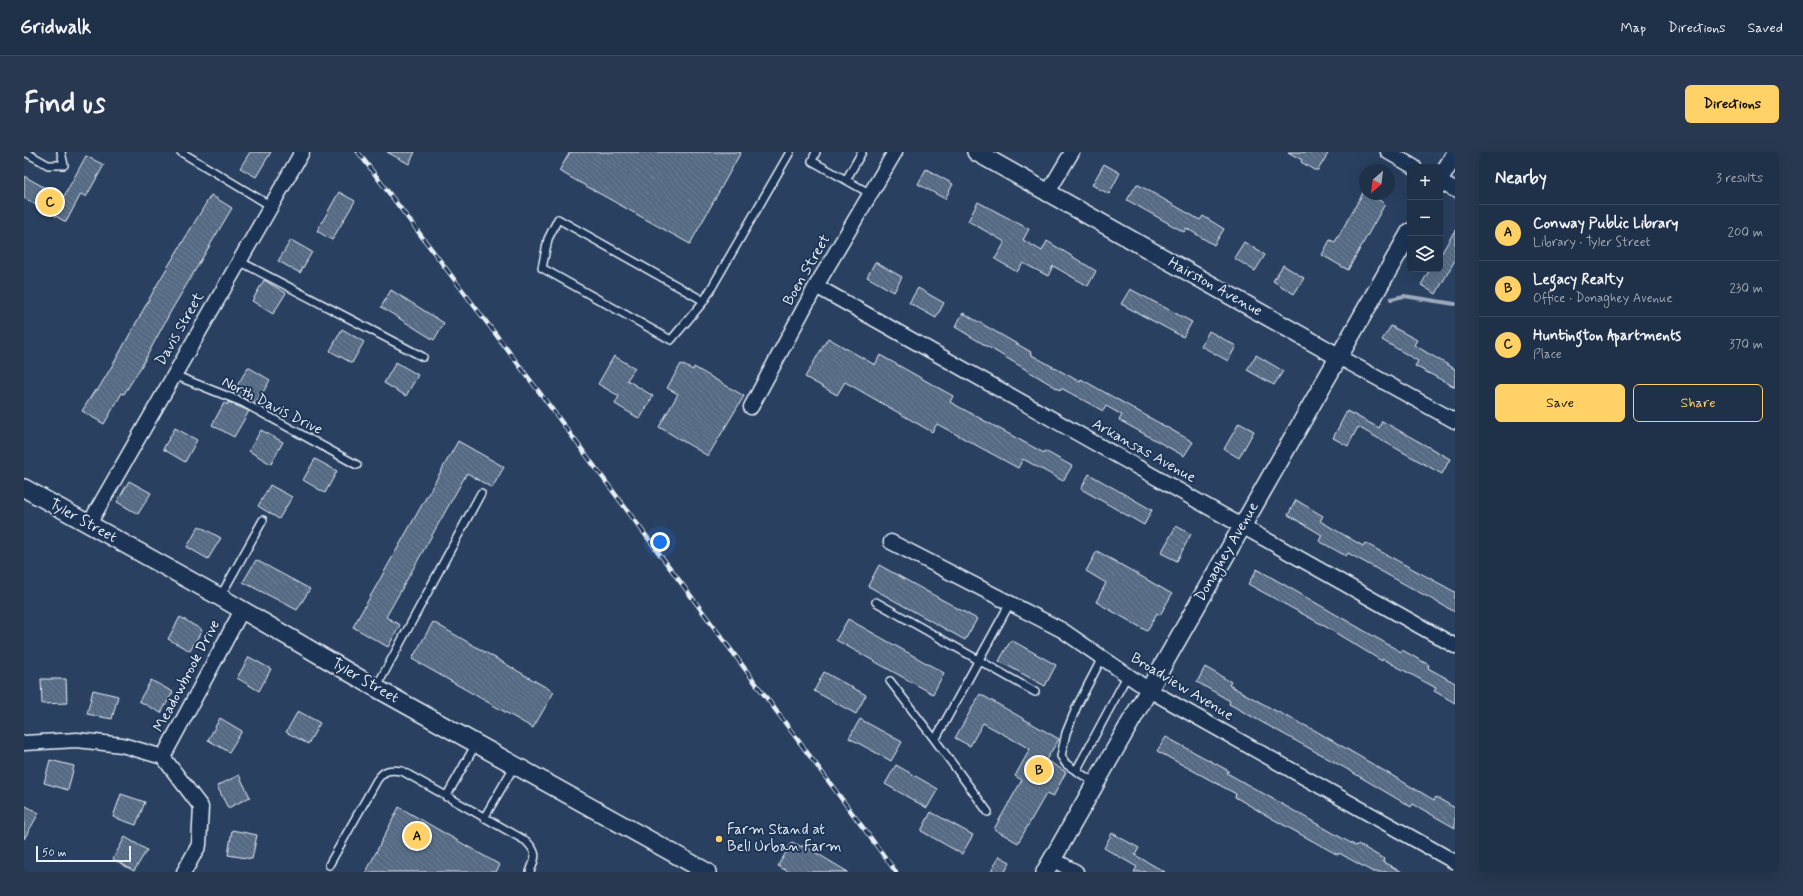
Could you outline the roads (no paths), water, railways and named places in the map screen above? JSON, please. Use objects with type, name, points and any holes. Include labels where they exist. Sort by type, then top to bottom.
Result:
[{"type":"street","name":"Davis Street","points":[[89,524],[302,152]]},
{"type":"street","name":"Boen Street","points":[[751,407],[816,286],[896,152]]},
{"type":"street","name":"Hairston Avenue","points":[[976,152],[1048,194],[1455,421]]},
{"type":"street","points":[[1048,194],[1072,152]]},
{"type":"street","points":[[1388,152],[1409,164]]},
{"type":"street","points":[[1443,175],[1455,154]]},
{"type":"street","points":[[1443,182],[1455,190]]},
{"type":"street","name":"Donaghey Avenue","points":[[1048,866],[1408,236]]},
{"type":"street","name":"Arkansas Avenue","points":[[816,286],[1455,646]]},
{"type":"street","name":"Tyler Street","points":[[24,488],[220,597],[376,688],[702,871]]},
{"type":"street","name":"Broadview Avenue","points":[[891,542],[1062,630],[1149,690],[1455,862]]},
{"type":"street","name":"Meadowbrook Drive","points":[[163,757],[242,610]]},
{"type":"street","points":[[24,743],[77,740],[122,745],[163,757],[201,807],[199,845],[184,872]]},
{"type":"street","points":[[1048,866],[1076,872]]},
{"type":"lane","points":[[25,152],[48,165],[64,165],[62,152]]},
{"type":"lane","points":[[181,152],[271,206]]},
{"type":"lane","points":[[704,301],[558,220],[548,239],[542,268],[671,340],[704,301],[790,152]]},
{"type":"lane","points":[[816,152],[812,161],[871,194]]},
{"type":"lane","points":[[846,180],[862,152]]},
{"type":"lane","points":[[239,261],[424,357]]},
{"type":"lane","name":"North Davis Drive","points":[[174,375],[242,402],[357,465]]},
{"type":"lane","points":[[376,688],[481,493]]},
{"type":"lane","points":[[220,597],[263,520]]},
{"type":"lane","points":[[876,602],[1035,692]]},
{"type":"lane","points":[[935,740],[1010,604]]},
{"type":"lane","points":[[1096,783],[1066,764],[1061,756],[1066,733],[1077,706],[1102,658]]},
{"type":"lane","points":[[1076,770],[1127,676]]},
{"type":"lane","points":[[890,681],[988,812]]},
{"type":"lane","points":[[446,797],[476,744]]},
{"type":"lane","points":[[484,818],[515,765]]},
{"type":"lane","points":[[329,865],[382,772],[392,769],[402,771],[526,841],[534,849],[536,855],[530,872]]},
{"type":"waterway","points":[[1391,299],[1404,296],[1455,304]]},
{"type":"railway","points":[[358,152],[537,389],[896,872]]},
{"type":"place","name":"Huntington Apartments","points":[[50,202]]},
{"type":"place","name":"Legacy Realty","points":[[1039,770]]},
{"type":"place","name":"Conway Public Library","points":[[417,836]]},
{"type":"place","name":"Farm Stand at Bell Urban Farm","points":[[719,839]]}]
